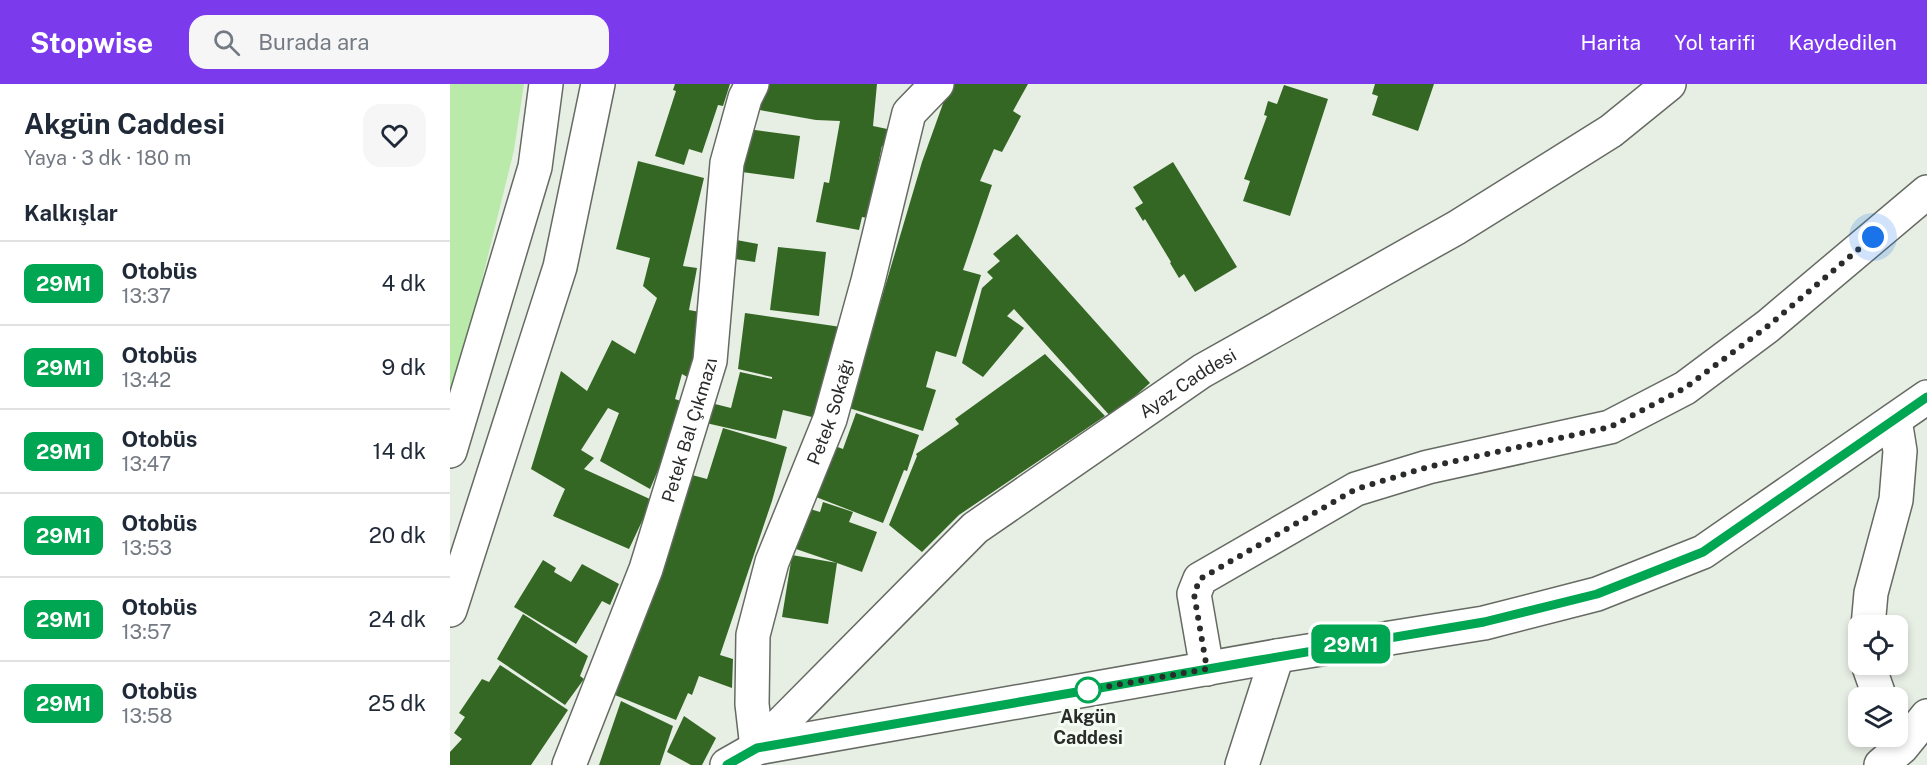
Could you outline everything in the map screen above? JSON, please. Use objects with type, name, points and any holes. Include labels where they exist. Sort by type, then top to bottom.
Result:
[{"type":"street","points":[[450,451],[535,167],[546,84]]},
{"type":"street","points":[[450,610],[560,267],[598,84]]},
{"type":"street","name":"Petek Bal Çıkmazı","points":[[569,765],[646,569],[710,361],[727,163],[745,98],[752,84]]},
{"type":"street","name":"Petek Sokağı","points":[[757,748],[752,704],[753,635],[772,562],[830,419],[868,281],[905,98],[937,84]]},
{"type":"street","name":"Ayaz Caddesi","points":[[757,748],[975,528],[1202,371],[1456,228],[1611,131],[1669,84]]},
{"type":"street","points":[[1207,669],[1194,594],[1200,579],[1356,489],[1428,467],[1610,427],[1685,388],[1768,326],[1927,192]]},
{"type":"street","points":[[727,765],[757,748],[1484,622],[1597,594],[1703,552],[1927,397]]},
{"type":"street","points":[[1869,615],[1871,593],[1896,500],[1900,451],[1895,420]]},
{"type":"street","points":[[1242,765],[1278,657]]},
{"type":"street","points":[[1898,753],[1927,716]]},
{"type":"green space","points":[[450,84],[524,84],[514,150],[450,410]]},
{"type":"building","points":[[675,84],[730,84],[723,106],[718,105],[702,153],[689,149],[684,165],[655,156],[676,91],[673,90]]},
{"type":"building","points":[[762,84],[877,84],[873,126],[892,130],[889,147],[882,146],[867,218],[862,217],[859,230],[816,222],[824,182],[829,183],[840,121],[816,120],[754,109]]},
{"type":"building","points":[[950,84],[1028,84],[1013,111],[1021,116],[1002,152],[994,149],[980,181],[992,185],[963,270],[981,275],[956,357],[936,351],[926,387],[936,390],[923,431],[849,408],[922,162]]},
{"type":"building","points":[[1375,84],[1434,84],[1418,131],[1372,115],[1378,96],[1372,94]]},
{"type":"building","points":[[1284,85],[1328,99],[1290,216],[1243,201],[1250,181],[1244,179],[1267,116],[1264,115],[1268,101],[1277,104]]},
{"type":"building","points":[[748,129],[800,136],[794,179],[742,172]]},
{"type":"building","points":[[638,161],[704,178],[683,266],[697,268],[689,310],[700,312],[699,340],[689,378],[682,374],[675,399],[683,402],[670,442],[650,489],[600,461],[619,413],[608,408],[581,450],[594,458],[584,469],[652,500],[629,549],[553,516],[565,489],[531,469],[561,371],[587,391],[612,340],[635,354],[657,298],[643,286],[650,258],[616,249]]},
{"type":"building","points":[[1173,162],[1237,267],[1195,292],[1184,274],[1179,278],[1145,219],[1143,221],[1135,208],[1143,203],[1133,187]]},
{"type":"building","points":[[1017,234],[1150,383],[1111,417],[1014,309],[1007,316],[1024,328],[983,377],[962,363],[982,288],[993,278],[987,272],[1000,261],[993,254]]},
{"type":"building","points":[[731,239],[758,244],[755,262],[728,258]]},
{"type":"building","points":[[778,247],[826,252],[819,316],[770,310]]},
{"type":"building","points":[[745,313],[841,327],[820,419],[783,410],[776,439],[706,423],[711,403],[731,408],[740,372],[772,379],[772,377],[738,369]]},
{"type":"building","points":[[1045,354],[1105,416],[959,515],[922,552],[889,525],[916,454],[959,424],[955,419]]},
{"type":"building","points":[[856,413],[919,435],[907,471],[904,470],[883,523],[816,497],[835,446],[843,449]]},
{"type":"building","points":[[723,428],[787,447],[772,501],[720,655],[733,659],[732,688],[699,676],[692,695],[688,693],[676,720],[610,693],[692,475],[707,479]]},
{"type":"building","points":[[823,502],[853,512],[849,522],[877,532],[862,572],[796,549],[810,509],[820,512]]},
{"type":"building","points":[[792,555],[837,563],[828,624],[782,617]]},
{"type":"building","points":[[543,560],[556,568],[554,572],[571,582],[582,564],[619,584],[610,605],[602,601],[576,644],[514,607]]},
{"type":"building","points":[[523,614],[588,656],[580,676],[584,679],[565,705],[497,659]]},
{"type":"building","points":[[500,665],[568,710],[531,765],[450,765],[450,752],[462,739],[454,733],[465,717],[459,713],[482,679],[489,682]]},
{"type":"building","points":[[621,701],[673,726],[660,765],[599,765]]},
{"type":"building","points":[[684,716],[716,738],[702,765],[691,765],[667,752]]},
{"type":"bus line","name":"29M1","points":[[727,765],[757,748],[1484,622],[1597,594],[1703,552],[1927,397]]},
{"type":"place","name":"Akgün Caddesi","points":[[1088,690]]},
{"type":"route","points":[[1088,690],[1207,669],[1194,594],[1200,579],[1301,519],[1356,489],[1428,467],[1610,427],[1685,388],[1768,326],[1873,237]]}]
